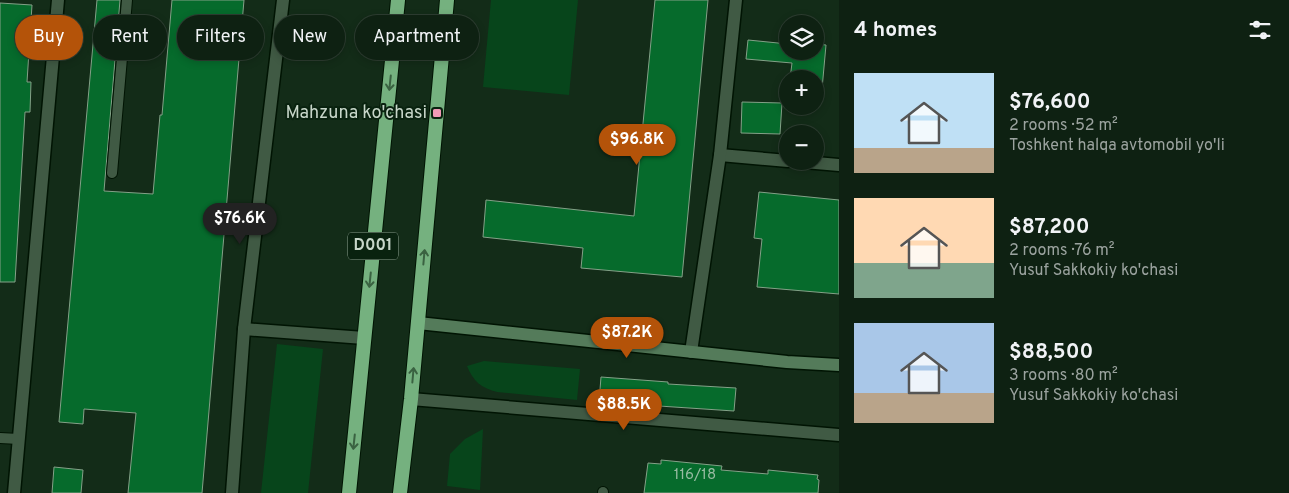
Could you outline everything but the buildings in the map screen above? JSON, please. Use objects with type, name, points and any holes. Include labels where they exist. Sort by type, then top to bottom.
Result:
[{"type":"highway","name":"D001","points":[[349,493],[398,0]]},
{"type":"highway","name":"D001","points":[[400,493],[411,400],[447,0]]},
{"type":"main road","points":[[418,323],[787,362],[839,365]]},
{"type":"street","points":[[14,493],[58,0]]},
{"type":"street","points":[[232,493],[244,329],[283,0]]},
{"type":"street","points":[[691,352],[720,155],[736,0]]},
{"type":"street","points":[[720,155],[779,160]]},
{"type":"street","points":[[824,164],[839,165]]},
{"type":"street","points":[[244,329],[364,338]]},
{"type":"street","points":[[411,400],[839,436]]},
{"type":"lane","points":[[112,173],[127,0]]},
{"type":"lane","points":[[0,438],[19,439]]},
{"type":"green space","points":[[491,0],[578,0],[569,95],[483,87]]},
{"type":"green space","points":[[277,344],[323,349],[308,493],[261,493]]},
{"type":"green space","points":[[484,361],[580,369],[577,400],[497,392],[486,388],[475,380],[467,366]]},
{"type":"green space","points":[[483,429],[480,490],[447,486],[450,454],[465,439]]},
{"type":"place","name":"Mahzuna ko'chasi","points":[[437,113]]}]
